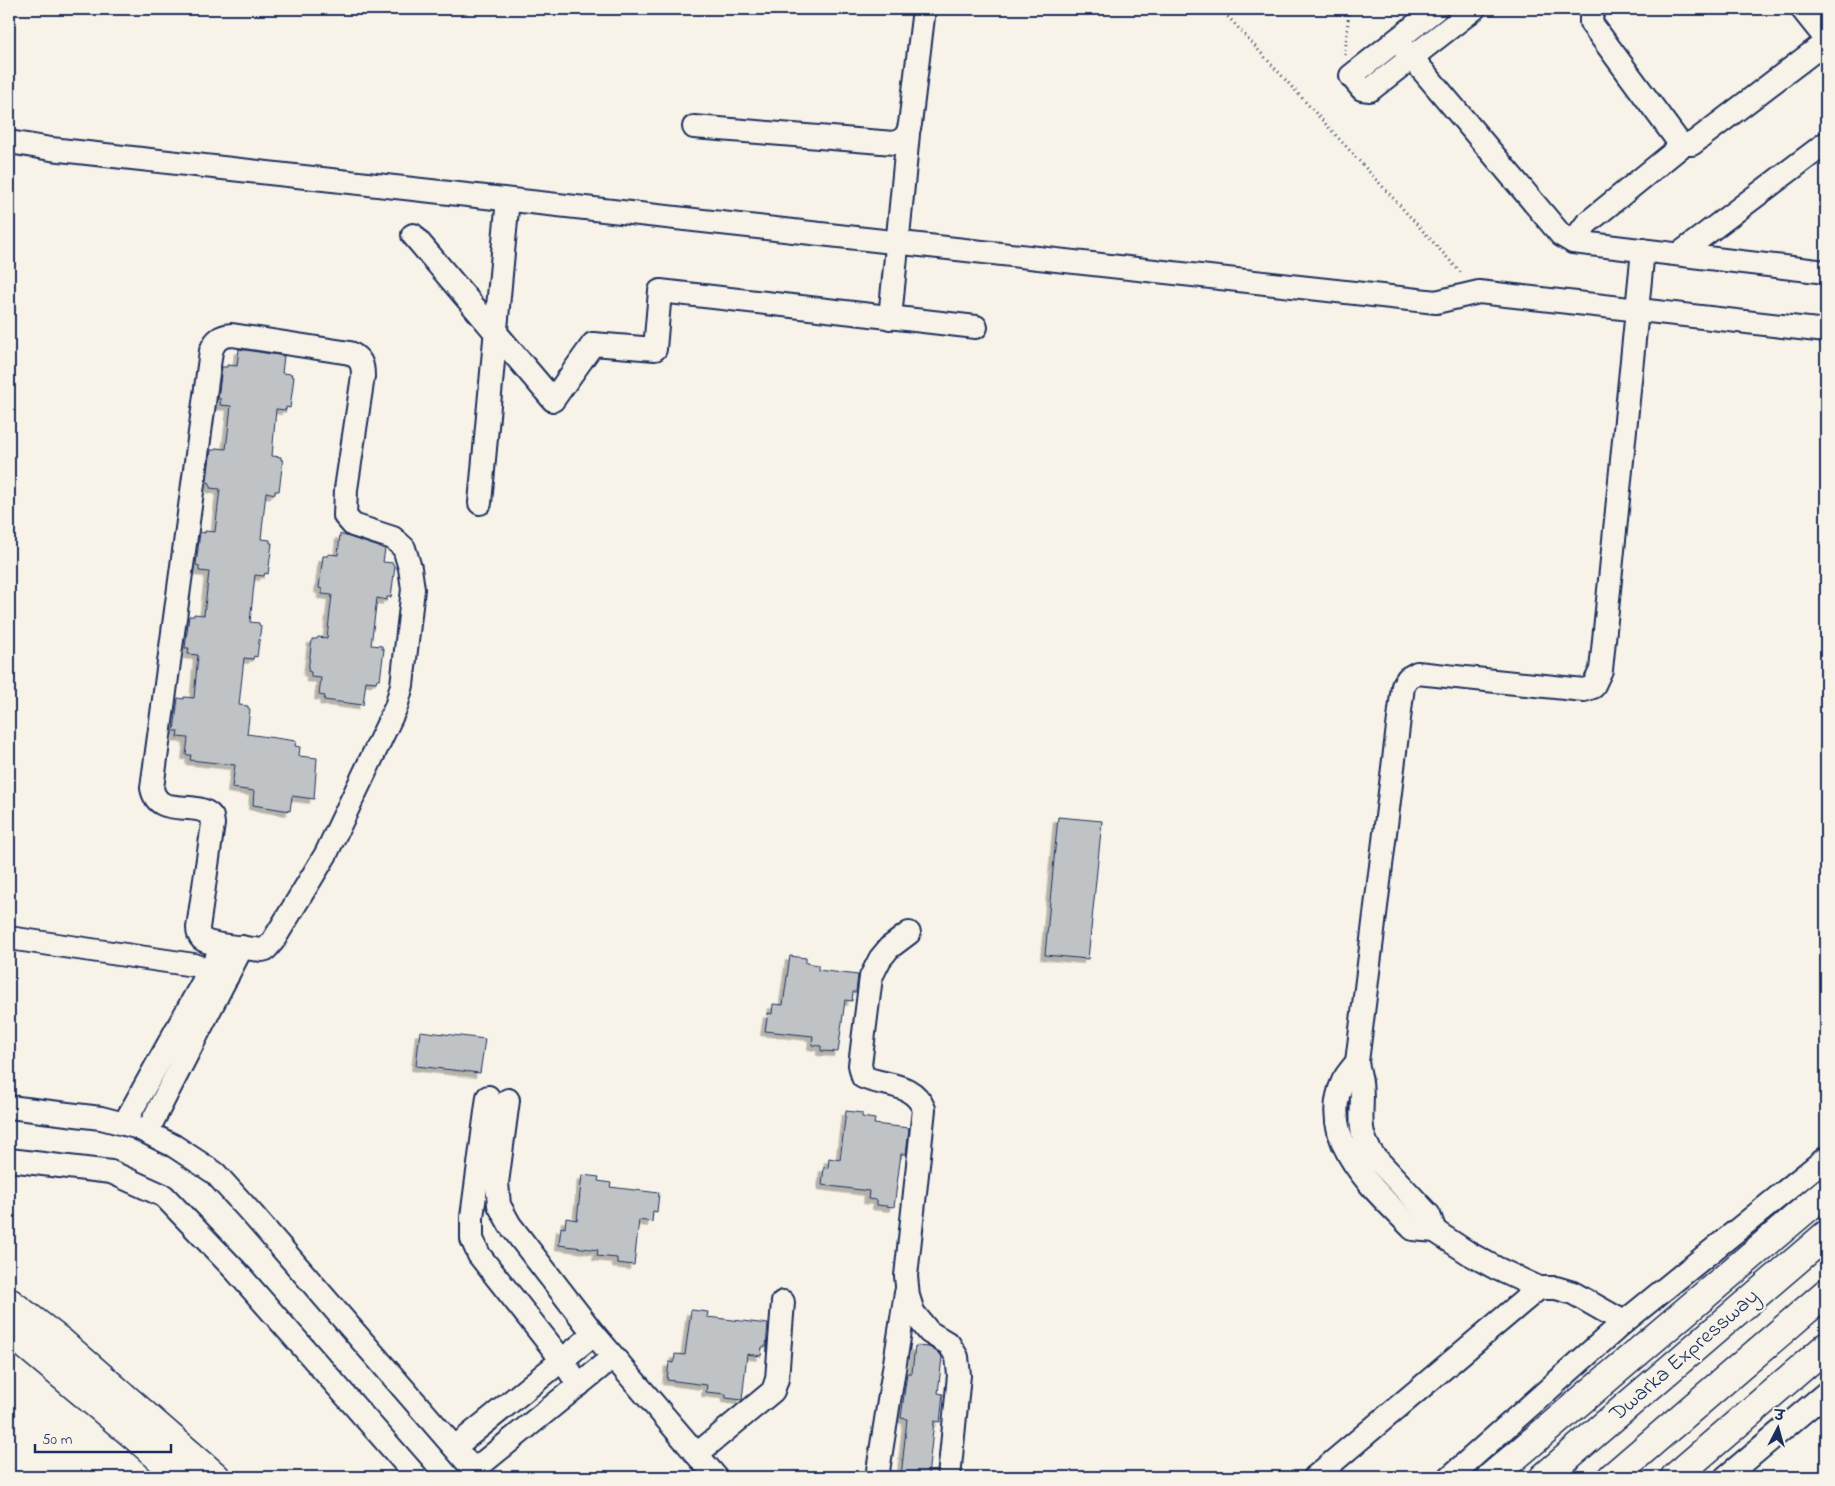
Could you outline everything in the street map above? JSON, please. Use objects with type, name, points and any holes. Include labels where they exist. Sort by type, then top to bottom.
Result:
[{"type":"main road","points":[[1491,1477],[1826,1192]]},
{"type":"main road","name":"Dwarka Expressway","points":[[1544,1477],[1826,1235]]},
{"type":"main road","name":"Dwarka Expressway","points":[[1612,1477],[1826,1293]]},
{"type":"main road","points":[[9,1302],[60,1341],[216,1477]]},
{"type":"main road","points":[[9,1331],[137,1438],[179,1477]]},
{"type":"main road","points":[[1675,1477],[1826,1347]]},
{"type":"street","points":[[890,318],[908,134],[924,9]]},
{"type":"street","points":[[1436,9],[1351,76],[1362,89],[1370,90],[1474,9]]},
{"type":"street","points":[[1594,9],[1591,17],[1592,23],[1678,141],[1684,144],[1692,144],[1826,41],[1802,9]]},
{"type":"street","points":[[1397,40],[1561,236],[1573,242],[1826,272]]},
{"type":"street","points":[[694,127],[894,144],[908,134]]},
{"type":"street","points":[[9,142],[61,150],[1436,302],[1479,292],[1826,331]]},
{"type":"street","points":[[1679,254],[1826,143]]},
{"type":"street","points":[[1573,242],[1587,223],[1684,144]]},
{"type":"street","points":[[480,503],[506,209]]},
{"type":"street","points":[[413,235],[553,400],[593,344],[655,350],[660,291],[976,327]]},
{"type":"street","points":[[1624,1322],[1573,1293],[1556,1288],[1539,1288],[1470,1254],[1435,1231],[1429,1214],[1365,1144],[1361,1122],[1361,1082],[1356,1062],[1403,686],[1408,678],[1417,674],[1584,690],[1593,687],[1598,679],[1601,670],[1644,250]]},
{"type":"street","points":[[223,336],[350,353],[359,358],[363,365],[363,376],[344,505],[346,516],[353,524],[393,538],[404,548],[410,568],[413,589],[402,685],[396,707],[326,854],[270,945],[262,950],[233,946],[206,941],[202,938],[198,928],[213,824],[212,817],[205,811],[160,803],[154,796],[152,788],[211,352],[214,342],[223,336]]},
{"type":"street","points":[[909,933],[889,948],[880,959],[871,977],[860,1065],[863,1077],[912,1092],[920,1100],[924,1109],[906,1276],[907,1290],[913,1312],[930,1332],[948,1344],[957,1356],[959,1375],[949,1477]]},
{"type":"street","points":[[9,938],[194,965],[219,974]]},
{"type":"street","points":[[148,1132],[233,946]]},
{"type":"street","points":[[124,1124],[219,974]]},
{"type":"street","points":[[579,1385],[562,1360],[479,1255],[472,1239],[472,1217],[498,1099],[499,1205],[510,1225],[594,1334],[716,1477]]},
{"type":"street","points":[[9,1107],[101,1118],[136,1127],[174,1146],[215,1173],[266,1229],[477,1473],[613,1357]]},
{"type":"street","points":[[1450,1477],[1624,1322],[1826,1158]]},
{"type":"street","points":[[9,1160],[111,1172],[164,1196],[236,1271],[417,1477]]},
{"type":"street","points":[[1315,1477],[1539,1288]]},
{"type":"street","points":[[876,1477],[907,1290]]},
{"type":"street","points":[[697,1454],[773,1391],[778,1379],[783,1302]]},
{"type":"street","points":[[455,1447],[594,1334]]},
{"type":"street","points":[[1726,1477],[1826,1393]]},
{"type":"path","points":[[1221,9],[1479,292]]},
{"type":"path","points":[[1349,9],[1345,67],[1351,76]]},
{"type":"building","points":[[239,349],[284,356],[282,373],[292,374],[291,376],[294,377],[290,408],[286,407],[286,410],[276,409],[272,456],[281,457],[281,460],[283,460],[279,491],[275,491],[275,494],[266,492],[261,539],[270,540],[270,543],[272,543],[268,574],[265,573],[264,576],[255,575],[250,622],[259,623],[261,626],[257,657],[254,656],[253,659],[244,658],[239,705],[248,706],[250,709],[247,734],[296,741],[295,746],[300,747],[299,756],[317,758],[314,799],[292,796],[290,811],[253,805],[254,791],[232,788],[235,765],[190,760],[191,755],[186,755],[188,738],[177,737],[178,731],[174,731],[178,698],[194,698],[198,655],[188,654],[189,648],[185,648],[189,616],[194,616],[194,614],[204,615],[209,572],[199,571],[199,566],[196,565],[200,532],[215,532],[220,489],[210,488],[210,483],[207,482],[209,464],[211,450],[216,450],[216,448],[226,449],[231,406],[220,405],[221,399],[218,399],[222,367],[227,367],[227,365],[237,366]]},
{"type":"building","points":[[340,534],[385,549],[383,562],[393,563],[393,566],[395,566],[391,597],[387,597],[387,600],[377,598],[371,645],[382,646],[382,649],[384,649],[380,680],[377,679],[376,682],[366,681],[363,705],[324,700],[325,696],[319,695],[321,678],[311,677],[311,672],[308,671],[312,639],[317,639],[318,637],[327,638],[332,595],[322,594],[322,589],[319,588],[323,556],[328,556],[328,554],[338,555]]},
{"type":"building","points":[[1058,817],[1102,821],[1088,959],[1045,955]]},
{"type":"building","points":[[790,956],[806,958],[806,963],[818,965],[818,970],[858,975],[856,992],[853,992],[852,1001],[845,1000],[838,1052],[821,1051],[821,1046],[812,1045],[813,1036],[765,1031],[768,1013],[772,1014],[773,1004],[783,1005]]},
{"type":"building","points":[[420,1031],[485,1039],[480,1073],[416,1066]]},
{"type":"building","points":[[846,1111],[862,1113],[862,1117],[875,1119],[874,1124],[909,1128],[906,1154],[901,1154],[894,1207],[877,1205],[877,1200],[868,1199],[869,1191],[822,1185],[824,1167],[828,1168],[829,1158],[840,1160]]},
{"type":"building","points":[[582,1175],[599,1177],[598,1181],[611,1183],[610,1187],[659,1193],[657,1212],[653,1211],[652,1222],[639,1220],[634,1265],[617,1263],[617,1258],[597,1256],[598,1250],[559,1245],[561,1227],[565,1228],[566,1218],[577,1220]]},
{"type":"building","points":[[691,1310],[708,1312],[707,1317],[768,1324],[766,1347],[762,1347],[761,1356],[747,1354],[742,1400],[726,1398],[726,1394],[706,1392],[707,1385],[667,1380],[669,1362],[674,1363],[675,1354],[685,1355]]},
{"type":"building","points":[[915,1346],[929,1347],[942,1357],[938,1393],[943,1394],[940,1422],[934,1421],[928,1477],[901,1477],[907,1419],[901,1418],[907,1373],[912,1373]]}]
